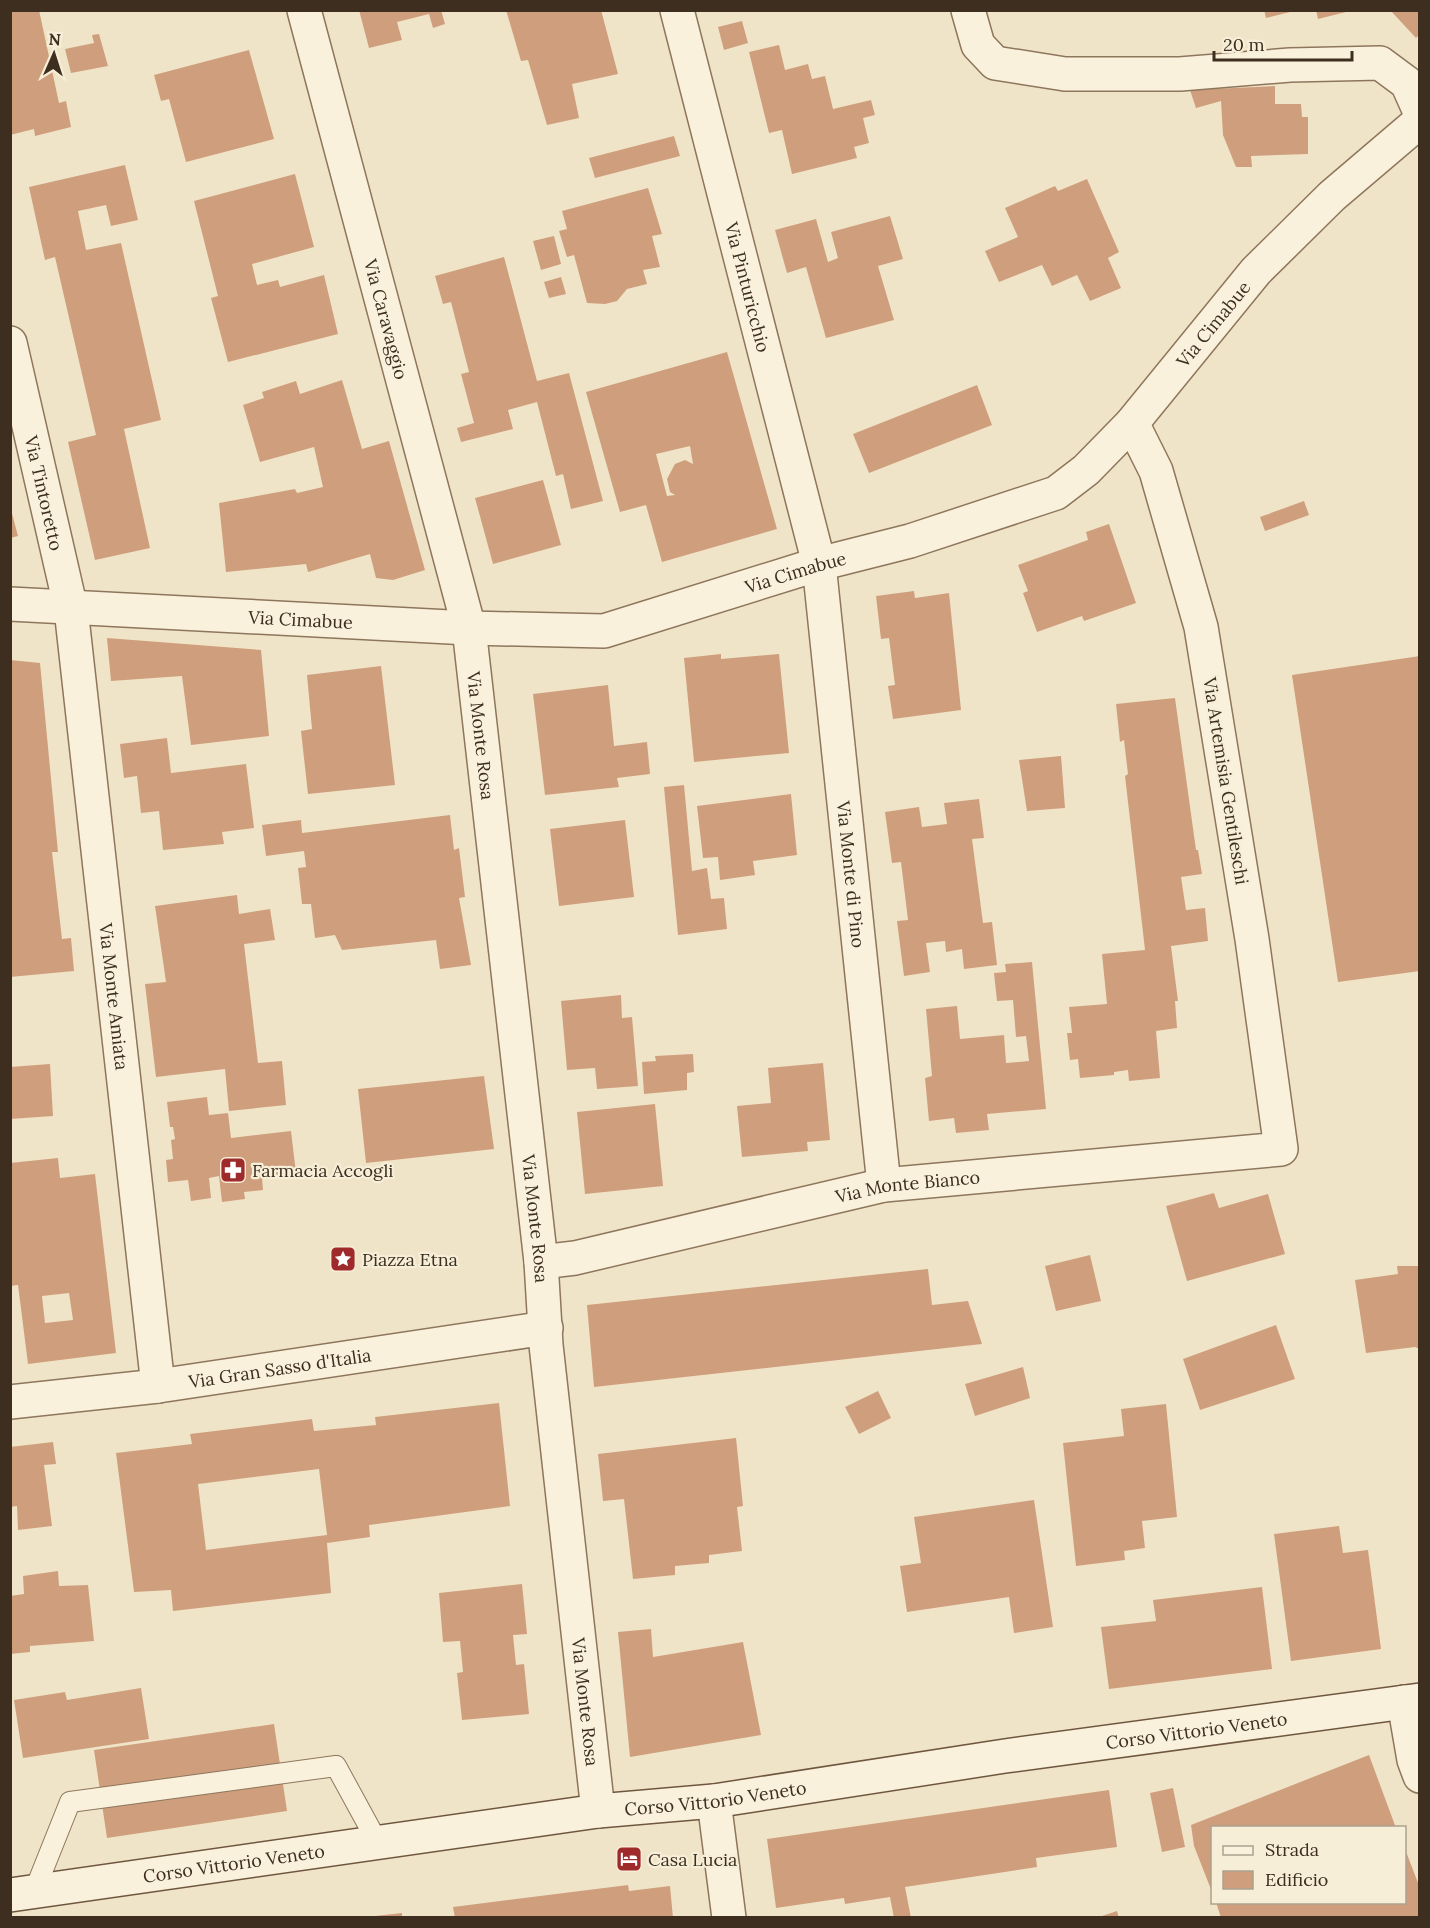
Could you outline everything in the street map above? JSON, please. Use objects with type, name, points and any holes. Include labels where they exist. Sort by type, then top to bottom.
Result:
[{"type":"street","name":"Via Caravaggio","points":[[304,10],[470,628]]},
{"type":"street","name":"Via Pinturicchio","points":[[677,10],[819,564]]},
{"type":"street","points":[[968,10],[978,45],[995,63],[1065,74],[1180,74],[1290,65],[1380,63],[1407,83],[1419,112]]},
{"type":"street","name":"Via Cimabue","points":[[10,604],[71,609],[470,628],[604,631],[819,564],[910,541],[1056,493],[1086,470],[1132,423],[1256,271],[1332,196],[1419,121]]},
{"type":"street","name":"Via Tintoretto","points":[[10,343],[71,609]]},
{"type":"street","name":"Via Artemisia Gentileschi","points":[[1132,423],[1156,471],[1201,627],[1252,939],[1281,1149]]},
{"type":"street","name":"Via Monte di Pino","points":[[819,564],[884,1185]]},
{"type":"street","name":"Via Monte Amiata","points":[[71,609],[158,1386]]},
{"type":"street","name":"Via Monte Rosa","points":[[470,628],[541,1262],[546,1328],[598,1811]]},
{"type":"street","name":"Via Monte Bianco","points":[[541,1262],[575,1258],[884,1185],[1281,1149]]},
{"type":"street","name":"Via Gran Sasso d'Italia","points":[[10,1402],[158,1386],[546,1328]]},
{"type":"street","points":[[1412,1701],[1414,1760],[1419,1776]]},
{"type":"street","name":"Corso Vittorio Veneto","points":[[22,1894],[598,1811],[714,1801],[1005,1756],[1412,1701]]},
{"type":"street","points":[[714,1801],[729,1917]]},
{"type":"lane","points":[[22,1894],[70,1802],[336,1766],[378,1843]]},
{"type":"building","points":[[10,10],[39,10],[59,103],[66,101],[71,127],[35,136],[34,129],[10,135]]},
{"type":"building","points":[[359,10],[441,10],[445,24],[433,28],[429,14],[397,22],[402,40],[369,48]]},
{"type":"building","points":[[506,10],[601,10],[618,74],[572,84],[579,118],[547,125],[528,60],[521,61]]},
{"type":"building","points":[[1264,10],[1294,10],[1294,11],[1266,18]]},
{"type":"building","points":[[1316,10],[1349,10],[1350,11],[1318,19]]},
{"type":"building","points":[[1390,10],[1420,10],[1420,34],[1416,38]]},
{"type":"building","points":[[742,21],[748,43],[724,50],[718,27]]},
{"type":"building","points":[[99,34],[108,66],[71,73],[65,49],[94,43],[92,35]]},
{"type":"building","points":[[779,45],[785,70],[808,64],[812,79],[825,76],[833,109],[871,100],[875,115],[863,118],[869,143],[854,147],[857,158],[792,174],[782,130],[769,133],[749,52]]},
{"type":"building","points":[[249,50],[274,139],[186,162],[169,99],[161,101],[154,75]]},
{"type":"building","points":[[1275,86],[1275,104],[1301,104],[1302,117],[1308,117],[1308,154],[1251,156],[1252,167],[1236,167],[1223,135],[1221,101],[1196,108],[1190,90]]},
{"type":"building","points":[[674,136],[680,156],[595,178],[589,158]]},
{"type":"building","points":[[125,165],[138,220],[111,226],[106,205],[78,211],[86,250],[121,243],[161,420],[124,429],[150,548],[95,560],[68,442],[96,435],[55,257],[45,260],[29,187]]},
{"type":"building","points":[[295,174],[314,247],[252,264],[257,285],[278,280],[280,287],[324,275],[338,334],[228,362],[211,298],[218,296],[194,201]]},
{"type":"building","points":[[1087,179],[1119,252],[1108,258],[1121,288],[1090,301],[1077,275],[1052,286],[1042,265],[999,282],[985,251],[1018,237],[1005,208],[1055,186],[1058,191]]},
{"type":"building","points":[[648,188],[662,234],[652,236],[660,267],[643,270],[647,284],[627,289],[617,301],[605,304],[587,303],[574,255],[567,257],[559,231],[567,229],[562,211]]},
{"type":"building","points":[[890,216],[903,259],[878,266],[894,320],[826,338],[806,267],[787,273],[775,230],[816,219],[828,262],[838,258],[831,232]]},
{"type":"building","points":[[554,236],[561,264],[541,270],[533,241]]},
{"type":"building","points":[[504,257],[537,381],[569,373],[603,501],[571,509],[563,474],[556,476],[537,402],[508,410],[513,429],[461,442],[457,428],[474,423],[461,374],[469,372],[451,302],[443,304],[435,276]]},
{"type":"building","points":[[561,277],[566,294],[549,298],[544,282]]},
{"type":"building","points":[[727,352],[777,529],[662,562],[646,505],[620,512],[586,392]],"holes":[[[690,446],[693,464],[685,460],[675,464],[667,479],[670,492],[675,495],[667,496],[656,454]]]},
{"type":"building","points":[[342,380],[362,449],[389,441],[425,570],[393,580],[376,578],[370,554],[308,572],[306,564],[226,572],[219,503],[295,489],[297,493],[323,487],[314,447],[260,462],[243,405],[264,398],[262,392],[296,381],[300,394]]},
{"type":"building","points":[[977,385],[992,425],[869,473],[853,434]]},
{"type":"building","points":[[543,480],[561,545],[493,564],[475,498]]},
{"type":"building","points":[[1304,501],[1309,515],[1265,531],[1260,517]]},
{"type":"building","points":[[10,506],[18,536],[10,538]]},
{"type":"building","points":[[1109,524],[1136,603],[1084,621],[1082,616],[1037,632],[1023,593],[1028,591],[1018,565],[1088,540],[1086,532]]},
{"type":"building","points":[[914,591],[915,598],[949,593],[961,710],[893,719],[888,686],[895,685],[889,638],[881,639],[876,596]]},
{"type":"building","points":[[107,638],[261,650],[269,736],[191,745],[182,676],[111,681]]},
{"type":"building","points":[[721,654],[721,659],[779,654],[789,753],[694,762],[684,658]]},
{"type":"building","points":[[1420,656],[1420,971],[1338,982],[1292,675]]},
{"type":"building","points":[[10,660],[40,663],[58,852],[52,852],[62,939],[71,938],[74,971],[10,977]]},
{"type":"building","points":[[381,666],[395,785],[308,794],[301,731],[312,729],[307,675]]},
{"type":"building","points":[[608,685],[614,746],[647,742],[650,774],[617,778],[619,787],[545,795],[533,694]]},
{"type":"building","points":[[1175,698],[1196,850],[1198,850],[1202,874],[1181,877],[1186,910],[1205,908],[1208,941],[1171,946],[1178,1001],[1175,1001],[1177,1028],[1156,1031],[1160,1078],[1129,1081],[1128,1070],[1114,1072],[1114,1075],[1080,1078],[1078,1059],[1070,1060],[1067,1033],[1072,1033],[1069,1007],[1107,1004],[1102,954],[1145,950],[1125,776],[1128,774],[1124,740],[1120,742],[1116,704]]},
{"type":"building","points":[[167,738],[171,773],[246,764],[254,828],[222,832],[224,844],[163,850],[159,811],[141,813],[137,776],[124,778],[120,744]]},
{"type":"building","points":[[1061,756],[1065,808],[1027,811],[1019,760]]},
{"type":"building","points":[[684,785],[692,871],[707,868],[711,899],[724,898],[727,929],[678,935],[664,787]]},
{"type":"building","points":[[791,794],[797,855],[753,861],[755,875],[720,880],[718,857],[703,858],[697,806]]},
{"type":"building","points":[[979,799],[984,838],[972,839],[983,923],[992,922],[997,965],[964,969],[962,949],[946,952],[945,941],[926,943],[930,972],[904,976],[897,921],[908,920],[901,862],[892,863],[885,812],[919,807],[922,827],[947,824],[944,803]]},
{"type":"building","points":[[450,815],[454,850],[459,848],[465,897],[459,898],[471,965],[440,969],[436,940],[342,950],[335,935],[315,938],[311,904],[302,904],[298,868],[306,867],[304,851],[266,856],[262,825],[301,820],[302,833]]},
{"type":"building","points":[[625,820],[634,897],[559,906],[550,829]]},
{"type":"building","points":[[237,895],[239,914],[270,909],[275,940],[244,944],[258,1063],[282,1061],[286,1105],[229,1111],[225,1069],[156,1077],[145,984],[166,982],[155,906]]},
{"type":"building","points":[[1032,962],[1046,1109],[987,1114],[989,1130],[956,1133],[954,1118],[929,1121],[925,1078],[932,1076],[926,1009],[957,1006],[960,1039],[1004,1035],[1006,1063],[1029,1061],[1026,1036],[1016,1037],[1013,1000],[997,1001],[994,973],[1006,972],[1005,964]]},
{"type":"building","points":[[621,995],[622,1018],[632,1017],[638,1086],[597,1089],[595,1068],[567,1070],[561,1001]]},
{"type":"building","points":[[693,1054],[694,1072],[687,1073],[687,1090],[644,1094],[642,1062],[656,1061],[655,1056]]},
{"type":"building","points":[[823,1063],[830,1140],[807,1142],[808,1151],[742,1157],[737,1106],[771,1103],[768,1068]]},
{"type":"building","points":[[50,1064],[53,1116],[10,1119],[10,1067]]},
{"type":"building","points":[[484,1076],[494,1149],[366,1163],[358,1089]]},
{"type":"building","points":[[207,1097],[209,1115],[228,1113],[231,1138],[291,1131],[296,1173],[262,1177],[263,1190],[244,1192],[245,1199],[222,1202],[219,1176],[209,1178],[211,1198],[191,1201],[188,1180],[168,1182],[166,1160],[173,1159],[171,1140],[175,1139],[173,1127],[170,1127],[167,1102]]},
{"type":"building","points":[[655,1104],[663,1186],[585,1194],[577,1112]]},
{"type":"building","points":[[58,1158],[60,1178],[95,1174],[116,1353],[28,1364],[18,1285],[10,1286],[10,1163]],"holes":[[[69,1293],[73,1320],[45,1323],[42,1296]]]},
{"type":"building","points":[[1214,1193],[1219,1208],[1268,1194],[1285,1254],[1187,1281],[1166,1206]]},
{"type":"building","points":[[1090,1255],[1101,1301],[1056,1311],[1045,1266]]},
{"type":"building","points":[[1397,1266],[1420,1266],[1420,1349],[1415,1347],[1366,1353],[1355,1280],[1398,1274]]},
{"type":"building","points":[[928,1269],[932,1305],[968,1301],[982,1344],[594,1387],[587,1305]]},
{"type":"building","points":[[1276,1325],[1295,1379],[1200,1410],[1183,1359]]},
{"type":"building","points":[[1023,1367],[1030,1398],[975,1416],[965,1384]]},
{"type":"building","points":[[878,1391],[891,1418],[859,1434],[845,1407]]},
{"type":"building","points":[[499,1403],[510,1506],[369,1525],[370,1537],[327,1543],[331,1593],[173,1611],[171,1590],[134,1592],[116,1453],[192,1444],[190,1434],[312,1419],[314,1431],[376,1425],[375,1417]],"holes":[[[319,1469],[327,1535],[206,1550],[198,1484]]]},
{"type":"building","points":[[1166,1404],[1177,1517],[1142,1521],[1145,1548],[1124,1551],[1125,1560],[1076,1566],[1063,1443],[1124,1436],[1121,1409]]},
{"type":"building","points":[[736,1438],[743,1506],[737,1507],[742,1551],[709,1555],[709,1563],[675,1566],[675,1575],[633,1579],[624,1499],[603,1501],[598,1454]]},
{"type":"building","points":[[53,1442],[56,1464],[44,1465],[52,1526],[18,1530],[17,1506],[10,1507],[10,1447]]},
{"type":"building","points":[[1034,1500],[1053,1627],[1014,1633],[1009,1597],[907,1612],[900,1566],[921,1563],[914,1517]]},
{"type":"building","points":[[1339,1526],[1343,1553],[1368,1550],[1381,1649],[1291,1661],[1274,1534]]},
{"type":"building","points":[[58,1571],[59,1586],[88,1585],[94,1641],[30,1646],[30,1652],[10,1654],[10,1596],[24,1594],[23,1576]]},
{"type":"building","points":[[522,1584],[527,1634],[513,1635],[516,1665],[524,1664],[529,1714],[462,1720],[457,1673],[463,1672],[460,1641],[443,1642],[439,1593]]},
{"type":"building","points":[[1262,1587],[1272,1669],[1109,1689],[1101,1627],[1156,1621],[1153,1600]]},
{"type":"building","points":[[651,1629],[653,1657],[743,1642],[761,1735],[630,1757],[618,1632]]},
{"type":"building","points":[[141,1688],[149,1739],[23,1758],[14,1700],[65,1692],[67,1700]]},
{"type":"building","points":[[274,1724],[287,1811],[107,1838],[94,1750]]},
{"type":"building","points":[[1369,1755],[1395,1826],[1211,1826],[1211,1889],[1194,1846],[1191,1825]]},
{"type":"building","points":[[1173,1788],[1185,1847],[1162,1852],[1150,1793]]},
{"type":"building","points":[[1109,1790],[1117,1847],[1036,1858],[1037,1867],[905,1887],[911,1918],[894,1918],[890,1897],[845,1904],[844,1898],[776,1908],[767,1839]]},
{"type":"building","points":[[1406,1852],[1420,1888],[1420,1918],[1221,1918],[1217,1904],[1406,1904]]},
{"type":"building","points":[[628,1885],[629,1891],[670,1886],[673,1918],[455,1918],[453,1907]]},
{"type":"building","points":[[1117,1911],[1119,1918],[1099,1917]]},
{"type":"building","points":[[402,1913],[402,1918],[375,1918],[375,1916]]},
{"type":"place","name":"Farmacia Accogli","points":[[233,1170]]},
{"type":"place","name":"Piazza Etna","points":[[343,1259]]},
{"type":"place","name":"Casa Lucia","points":[[629,1859]]}]
